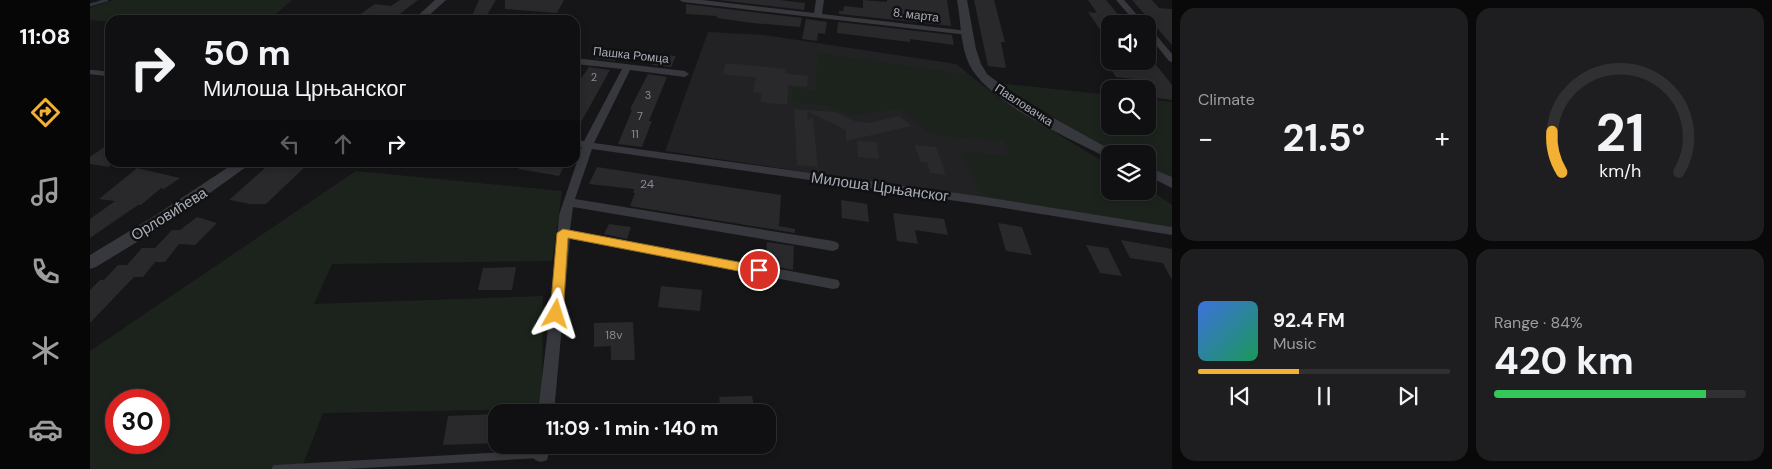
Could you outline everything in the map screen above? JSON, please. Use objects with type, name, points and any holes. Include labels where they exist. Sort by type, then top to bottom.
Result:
[{"type":"street","points":[[424,15],[441,0]]},
{"type":"street","name":"8. марта","points":[[683,0],[968,32]]},
{"type":"street","points":[[818,15],[820,0]]},
{"type":"street","name":"Павловачка","points":[[962,0],[975,64],[994,86],[1052,124],[1101,149]]},
{"type":"street","points":[[1120,0],[1133,15]]},
{"type":"street","points":[[1156,40],[1172,59]]},
{"type":"street","name":"Пашка Ромца","points":[[580,63],[685,74]]},
{"type":"street","points":[[582,144],[627,68]]},
{"type":"street","name":"Милоша Црњанског","points":[[582,144],[985,201],[1172,231]]},
{"type":"street","name":"Орловићева","points":[[90,263],[170,214],[239,167]]},
{"type":"street","points":[[547,404],[563,233],[576,167]]},
{"type":"street","points":[[1156,175],[1172,183]]},
{"type":"street","points":[[568,202],[833,246]]},
{"type":"street","points":[[563,233],[833,284]]},
{"type":"lane","points":[[90,72],[105,74]]},
{"type":"lane","points":[[276,469],[488,453]]},
{"type":"shaded area","points":[[114,0],[292,0],[275,15],[105,15],[105,22],[90,20],[90,8]]},
{"type":"shaded area","points":[[708,32],[764,35],[956,64],[1000,99],[1101,161],[1101,200],[1156,200],[1156,194],[1172,205],[1172,227],[665,151]]},
{"type":"shaded area","points":[[818,53],[969,75],[1000,99],[1101,161],[1101,200],[1156,200],[1156,194],[1172,205],[1172,227],[984,198],[961,151],[1011,156],[1003,141],[932,135],[899,109],[851,115],[825,105],[791,102],[793,88],[816,91]]},
{"type":"shaded area","points":[[997,83],[1101,94],[1101,135],[1156,135],[1156,100],[1172,102],[1172,180],[1156,172],[1156,145],[1100,145]]},
{"type":"shaded area","points":[[356,171],[562,191],[552,261],[332,264],[314,304],[543,296],[542,404],[488,404],[488,410],[323,413],[301,469],[90,469],[90,351]]},
{"type":"building","points":[[400,0],[418,0],[398,15],[359,15],[375,4],[391,6]]},
{"type":"building","points":[[479,0],[496,0],[487,15],[472,15]]},
{"type":"building","points":[[505,0],[564,0],[557,13],[505,9]]},
{"type":"building","points":[[718,0],[779,0],[805,3],[804,10]]},
{"type":"building","points":[[863,0],[887,2],[887,0],[947,0],[951,26],[839,14],[839,11],[843,11],[844,6],[863,8]]},
{"type":"building","points":[[974,0],[994,0],[1005,42],[1001,42],[1006,68],[988,66]]},
{"type":"building","points":[[1088,0],[1106,0],[1118,15],[1101,15],[1101,31],[1088,12],[1097,13]]},
{"type":"building","points":[[1132,0],[1152,0],[1159,8],[1172,9],[1172,45],[1156,27],[1156,15],[1145,15]]},
{"type":"building","points":[[686,4],[802,18],[800,27],[752,23],[717,18],[717,16],[686,14]]},
{"type":"building","points":[[806,19],[827,22],[825,34],[818,33],[817,41],[802,39]]},
{"type":"building","points":[[838,22],[952,35],[954,45],[910,39],[910,42],[837,33]]},
{"type":"building","points":[[601,48],[621,51],[615,61],[594,58]]},
{"type":"building","points":[[658,54],[676,56],[671,67],[652,65]]},
{"type":"building","points":[[726,63],[786,69],[785,73],[808,76],[807,87],[789,85],[787,105],[760,102],[762,93],[753,92],[756,78],[723,74]]},
{"type":"building","points":[[1156,65],[1172,85],[1172,100],[1157,98],[1156,80],[1116,77],[1111,70],[1156,70]]},
{"type":"building","points":[[589,67],[610,70],[580,124],[580,80]]},
{"type":"building","points":[[648,74],[667,77],[649,121],[652,121],[642,147],[618,144],[632,110],[630,109]]},
{"type":"building","points":[[794,109],[835,112],[855,121],[868,123],[899,116],[912,126],[846,141],[846,130],[807,111],[808,120],[813,117],[818,167],[797,165]]},
{"type":"building","points":[[857,141],[877,142],[879,159],[858,157]]},
{"type":"building","points":[[914,145],[936,147],[946,175],[930,173],[927,162],[921,162]]},
{"type":"building","points":[[105,146],[105,166],[90,164],[90,157]]},
{"type":"building","points":[[305,167],[266,204],[250,204],[229,200],[265,168]]},
{"type":"building","points":[[519,167],[564,167],[559,176],[519,169]]},
{"type":"building","points":[[597,167],[781,195],[779,226],[795,229],[795,233],[630,206],[635,193],[633,193],[634,189],[589,184]]},
{"type":"building","points":[[137,168],[180,178],[164,189],[161,188],[141,205],[138,205],[90,238],[90,219],[115,201],[99,199]]},
{"type":"building","points":[[841,200],[867,204],[869,222],[842,218]]},
{"type":"building","points":[[893,213],[944,219],[948,235],[915,230],[918,244],[897,241]]},
{"type":"building","points":[[197,217],[217,223],[195,245],[179,244],[165,262],[155,262],[143,277],[134,277],[90,323],[90,290],[100,280],[104,280],[118,265],[127,265],[142,248],[155,248],[172,230],[180,230]]},
{"type":"building","points":[[998,223],[1022,227],[1032,255],[1006,251]]},
{"type":"building","points":[[609,224],[631,227],[627,239],[604,234]]},
{"type":"building","points":[[1121,240],[1172,249],[1172,280],[1163,263],[1130,258]]},
{"type":"building","points":[[767,242],[794,246],[793,270],[765,264]]},
{"type":"building","points":[[1086,245],[1108,248],[1122,276],[1100,273]]},
{"type":"building","points":[[516,267],[512,290],[478,290],[483,268]]},
{"type":"building","points":[[661,286],[702,290],[700,311],[658,307]]},
{"type":"building","points":[[633,322],[635,360],[611,360],[611,346],[594,347],[594,323]]},
{"type":"building","points":[[752,396],[754,404],[720,404],[719,397]]},
{"type":"building","points":[[488,414],[488,443],[443,445],[448,416]]},
{"type":"waterway","points":[[90,5],[107,0]]},
{"type":"route","points":[[556,314],[563,233],[759,270]]}]
